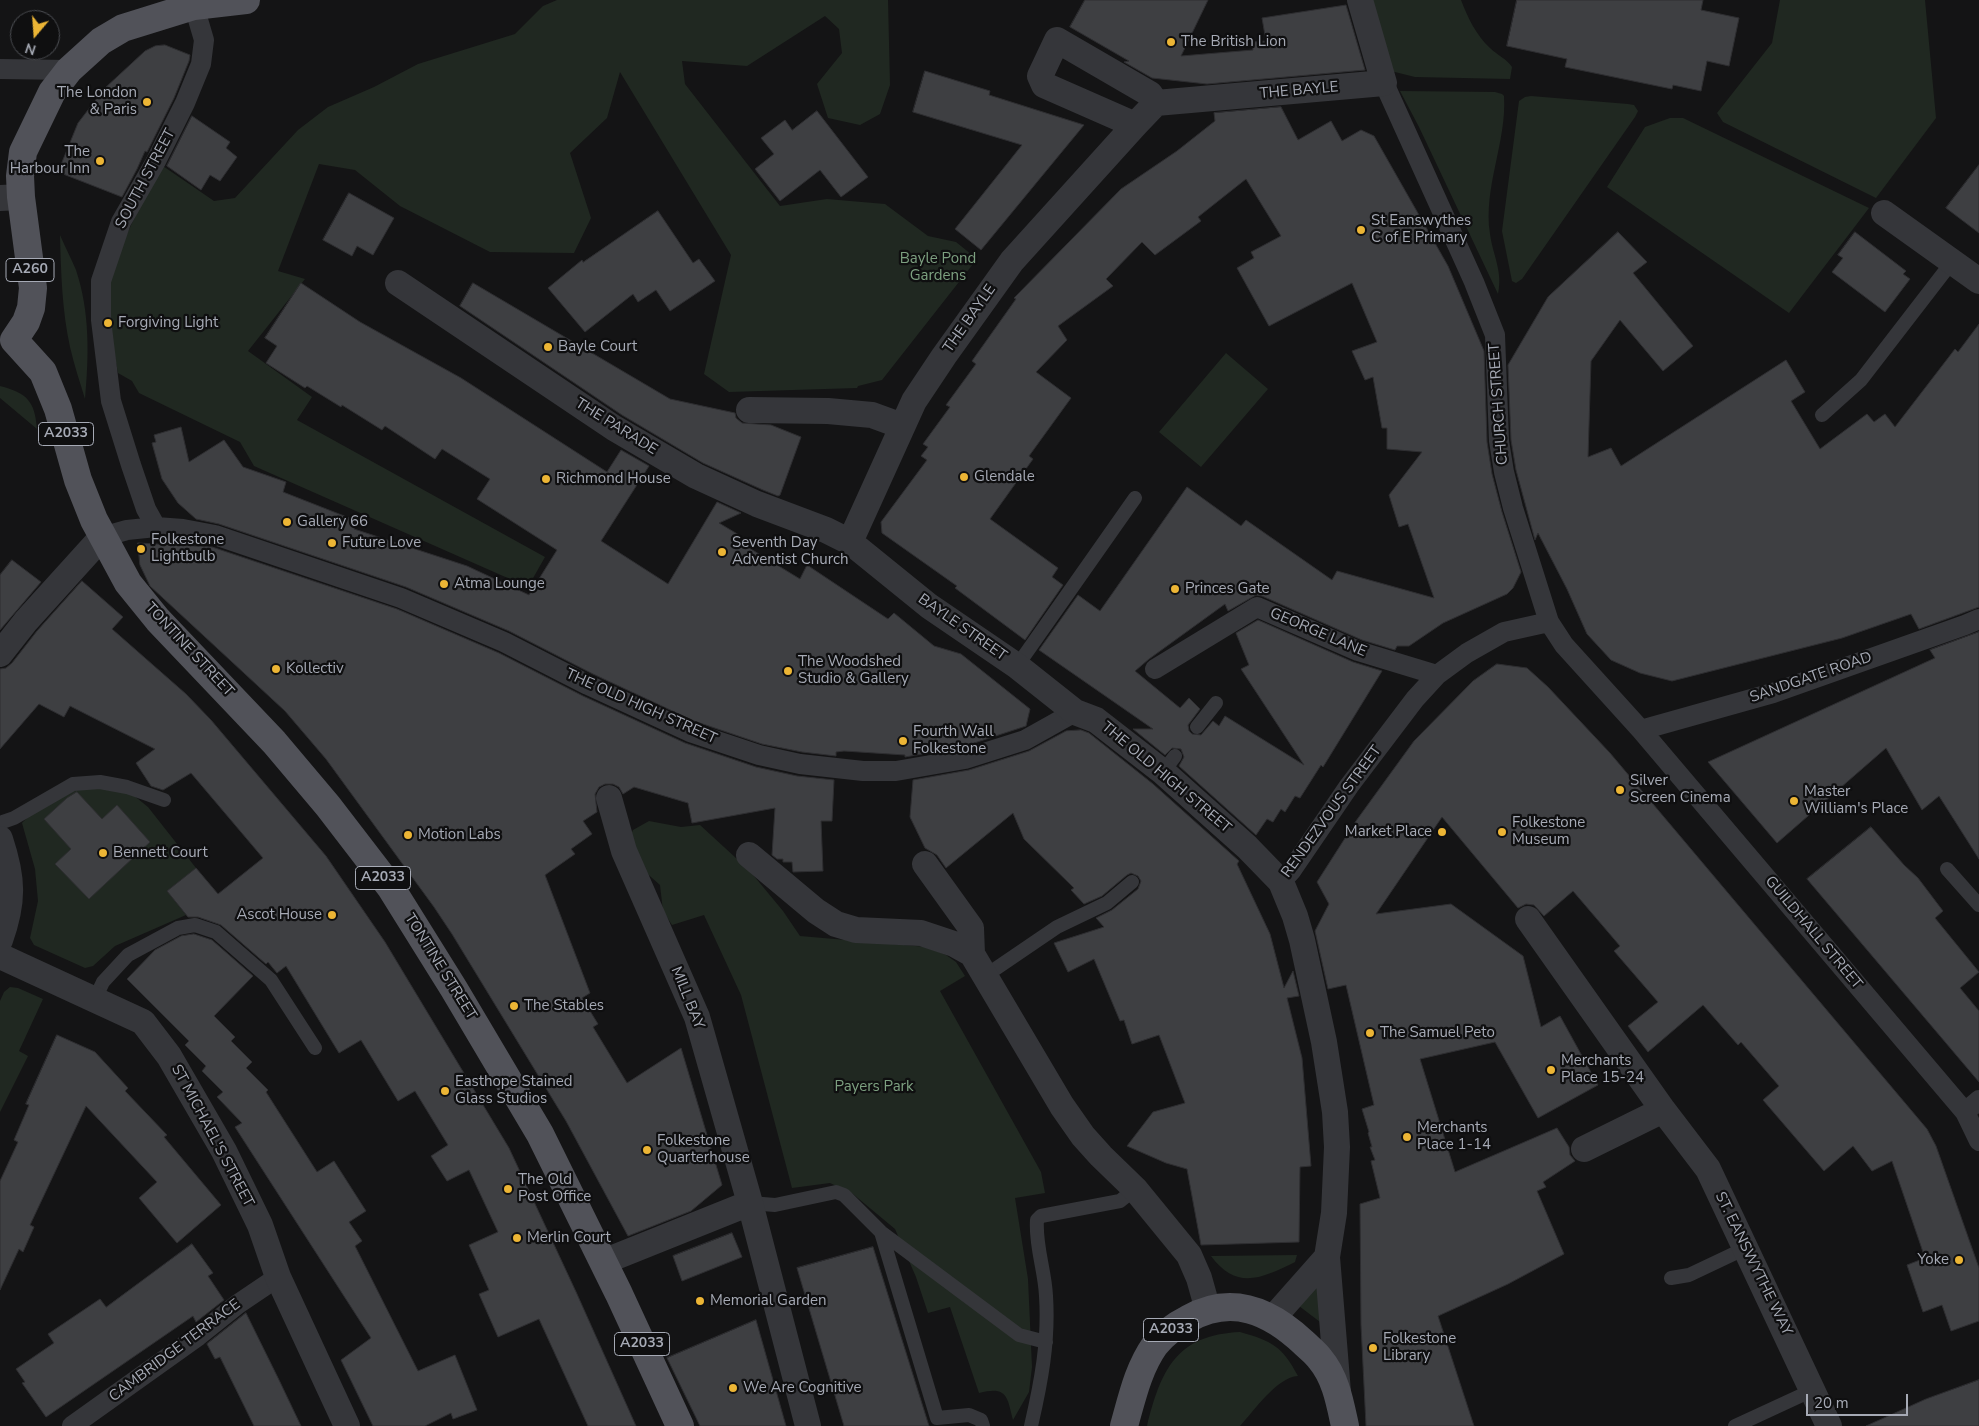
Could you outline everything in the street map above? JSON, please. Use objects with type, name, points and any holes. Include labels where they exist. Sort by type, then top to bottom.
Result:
[{"type":"main road","name":"A260","points":[[7,343],[26,322],[31,308],[32,288],[10,198],[20,176],[23,152],[52,92],[69,70],[101,41],[123,28],[197,3],[246,0]]},
{"type":"main road","name":"A2033","points":[[7,343],[42,372],[58,409],[78,480],[102,537]]},
{"type":"main road","name":"TONTINE STREET","points":[[102,537],[128,583],[146,605],[274,742],[328,806],[391,888],[454,989],[540,1134],[680,1426]]},
{"type":"main road","name":"A2033","points":[[1124,1426],[1141,1369],[1156,1344],[1178,1324],[1208,1310],[1230,1307],[1252,1310],[1273,1318],[1321,1359],[1338,1392],[1344,1426]]},
{"type":"street","points":[[1360,0],[1384,83]]},
{"type":"street","name":"SOUTH STREET","points":[[156,527],[146,509],[111,401],[101,320],[101,281],[121,222],[156,161],[185,103],[201,64],[204,40],[197,3]]},
{"type":"street","points":[[1135,125],[1044,85],[1040,76],[1057,40],[1150,94],[1156,104]]},
{"type":"street","points":[[0,69],[69,70]]},
{"type":"street","name":"THE BAYLE","points":[[850,542],[914,400],[930,377],[1012,261],[1156,104],[1384,83]]},
{"type":"street","name":"CHURCH STREET","points":[[1384,83],[1474,282],[1495,335],[1499,440],[1504,472],[1513,508],[1549,622]]},
{"type":"street","points":[[1884,213],[1979,281]]},
{"type":"street","name":"THE PARADE","points":[[398,283],[614,428],[696,476],[757,504],[826,530],[850,542]]},
{"type":"street","points":[[749,410],[828,411],[872,415],[902,426]]},
{"type":"street","name":"THE OLD HIGH STREET","points":[[102,537],[127,530],[156,527],[183,529],[216,535],[401,598],[504,642],[588,685],[690,732],[759,755],[800,764],[863,771],[896,771],[966,759],[1025,740],[1075,712],[1096,720],[1169,764],[1280,882]]},
{"type":"street","points":[[0,654],[26,621],[102,537]]},
{"type":"street","name":"BAYLE STREET","points":[[850,542],[929,606],[1017,666],[1075,712]]},
{"type":"street","name":"GEORGE LANE","points":[[1154,669],[1257,607],[1358,651],[1437,675]]},
{"type":"street","name":"SANDGATE ROAD","points":[[1641,730],[1773,692],[1965,625],[1979,618]]},
{"type":"street","points":[[1549,622],[1564,644],[1641,730]]},
{"type":"street","name":"RENDEZVOUS STREET","points":[[1338,1392],[1327,1258],[1334,1212],[1337,1147],[1335,1112],[1324,1042],[1302,940],[1295,916],[1280,882],[1291,872],[1349,786],[1415,700],[1437,675],[1466,653],[1504,632],[1549,622]]},
{"type":"street","name":"GUILDHALL STREET","points":[[1641,730],[1972,1106],[1979,1141]]},
{"type":"street","name":"MILL BAY","points":[[609,798],[624,851],[697,1017],[750,1203],[808,1426]]},
{"type":"street","points":[[0,839],[11,879],[8,917],[0,940]]},
{"type":"street","points":[[749,855],[816,911],[836,924],[856,930],[921,933],[954,944],[972,954]]},
{"type":"street","points":[[925,864],[971,928],[972,954],[1062,1106],[1084,1136],[1101,1156],[1135,1189],[1189,1256],[1199,1278],[1208,1310]]},
{"type":"street","name":"ST. EANSWYTHE WAY","points":[[1528,919],[1663,1110],[1708,1169],[1829,1426]]},
{"type":"street","name":"ST MICHAEL'S STREET","points":[[0,956],[143,1022],[169,1056],[224,1151],[260,1225],[278,1277],[347,1426]]},
{"type":"street","points":[[1584,1149],[1663,1110]]},
{"type":"street","points":[[603,1262],[750,1203]]},
{"type":"street","points":[[1273,1318],[1327,1258]]},
{"type":"street","name":"CAMBRIDGE TERRACE","points":[[72,1426],[198,1336],[238,1304],[278,1277]]},
{"type":"lane","points":[[1822,415],[1861,380],[1952,262]]},
{"type":"lane","points":[[1017,666],[1135,498]]},
{"type":"lane","points":[[1197,727],[1216,703]]},
{"type":"lane","points":[[0,824],[73,784],[100,782],[118,785],[164,800]]},
{"type":"lane","points":[[1947,869],[1979,905]]},
{"type":"lane","points":[[985,976],[1057,927],[1107,903],[1132,882]]},
{"type":"lane","points":[[95,1000],[103,982],[128,955],[178,928],[195,925],[216,932],[270,980],[315,1048]]},
{"type":"lane","points":[[1031,1426],[1042,1376],[1046,1342],[1046,1296],[1037,1220],[1041,1216],[1120,1201],[1135,1189]]},
{"type":"lane","points":[[750,1203],[775,1205],[836,1192],[844,1196],[881,1232],[1019,1336],[1046,1342]]},
{"type":"lane","points":[[881,1232],[937,1418],[969,1415],[981,1420],[983,1426]]},
{"type":"lane","points":[[1671,1278],[1690,1275],[1746,1248]]},
{"type":"lane","points":[[1735,1426],[1813,1390]]},
{"type":"green space","name":"Bayle Pond Gardens","points":[[557,0],[888,0],[890,85],[880,114],[860,125],[828,118],[817,84],[842,53],[839,29],[825,16],[747,66],[682,61],[685,84],[780,206],[827,199],[885,204],[928,236],[956,242],[977,259],[882,380],[858,386],[857,388],[729,392],[704,374],[731,255],[620,72],[607,118],[570,153],[591,218],[574,253],[490,252],[400,206],[355,170],[319,164],[278,271],[305,279],[248,351],[312,397],[297,420],[545,557],[528,587],[254,466],[240,442],[139,393],[132,381],[118,373],[109,327],[107,276],[160,164],[214,201],[235,198],[298,130],[328,107],[374,87],[418,64],[515,34],[543,6]]},
{"type":"green space","points":[[1369,0],[1461,0],[1481,38],[1512,67],[1510,79],[1415,77],[1387,70]]},
{"type":"green space","points":[[1780,0],[1925,0],[1936,118],[1876,198],[1723,122],[1717,113],[1772,43]]},
{"type":"green space","points":[[1400,91],[1495,92],[1504,96],[1502,130],[1492,182],[1489,216],[1491,242],[1499,278],[1498,294],[1419,127]]},
{"type":"green space","points":[[1531,96],[1628,104],[1634,105],[1638,111],[1522,279],[1516,283],[1512,281],[1502,231],[1519,101]]},
{"type":"green space","points":[[1670,118],[1683,118],[1869,208],[1789,313],[1607,187],[1645,127]]},
{"type":"green space","points":[[60,235],[76,270],[84,302],[88,350],[85,399],[67,333],[62,291]]},
{"type":"green space","points":[[1226,353],[1268,389],[1201,467],[1159,432]]},
{"type":"green space","points":[[0,386],[23,395],[28,400],[34,411],[37,429],[0,398]]},
{"type":"green space","points":[[93,781],[127,790],[148,807],[196,868],[167,891],[186,915],[115,946],[93,966],[85,968],[34,945],[30,938],[38,901],[35,869],[22,823],[56,789]]},
{"type":"green space","name":"Payers Park","points":[[649,821],[681,827],[700,825],[749,870],[783,911],[800,936],[927,947],[946,955],[956,962],[965,976],[940,991],[1041,1172],[1045,1193],[1015,1198],[1028,1279],[1032,1367],[1029,1392],[1013,1420],[1004,1395],[995,1391],[979,1393],[950,1307],[928,1313],[916,1277],[895,1229],[853,1194],[830,1183],[792,1188],[741,995],[704,915],[672,925],[663,911],[660,885],[634,862],[627,842],[633,830]]},
{"type":"green space","points":[[10,987],[18,988],[43,999],[19,1051],[28,1056],[0,1112],[0,1001],[4,992]]},
{"type":"green space","points":[[1297,1255],[1295,1262],[1272,1273],[1250,1278],[1230,1274],[1211,1256]]},
{"type":"green space","points":[[1320,1277],[1324,1325],[1299,1306]]},
{"type":"green space","points":[[1240,1332],[1260,1338],[1275,1346],[1287,1358],[1298,1376],[1282,1382],[1274,1388],[1240,1426],[1147,1426],[1158,1388],[1175,1359],[1186,1348],[1200,1340]]},
{"type":"building","points":[[1085,0],[1208,0],[1181,56],[1253,50],[1252,42],[1266,41],[1262,18],[1346,5],[1365,70],[1207,84],[1152,78],[1124,62],[1129,61],[1070,27]]},
{"type":"building","points":[[1517,0],[1703,0],[1701,10],[1739,18],[1729,66],[1707,61],[1701,91],[1673,85],[1672,89],[1565,67],[1567,59],[1507,46]]},
{"type":"building","points":[[165,45],[190,55],[189,61],[174,98],[122,197],[58,172],[78,123],[105,88],[145,51],[155,46]]},
{"type":"building","points":[[925,71],[990,91],[989,95],[1084,125],[981,250],[955,229],[1022,145],[913,112]]},
{"type":"building","points":[[1281,107],[1298,140],[1331,121],[1342,141],[1361,130],[1374,136],[1448,266],[1484,351],[1487,442],[1492,474],[1521,572],[1513,588],[1507,594],[1443,623],[1409,646],[1397,646],[1395,650],[1362,640],[1256,595],[1228,611],[1225,604],[1135,671],[1180,708],[1189,698],[1200,709],[1188,725],[1189,731],[1192,734],[1201,735],[1213,721],[1219,726],[1225,716],[1304,765],[1241,669],[1249,665],[1236,633],[1258,620],[1353,662],[1382,671],[1323,767],[1321,765],[1300,798],[1295,796],[1285,812],[1281,809],[1273,822],[1267,819],[1256,835],[1179,766],[1184,757],[1181,749],[1172,748],[1165,755],[1133,729],[1153,729],[1039,650],[1078,595],[1100,611],[1187,487],[1241,526],[1246,520],[1332,580],[1337,571],[1434,598],[1408,524],[1399,527],[1389,495],[1422,452],[1387,449],[1387,428],[1382,428],[1373,377],[1365,380],[1352,351],[1377,342],[1352,283],[1269,326],[1237,268],[1254,258],[1251,252],[1281,236],[1246,179],[1198,217],[1201,221],[1155,255],[1142,242],[1106,279],[1113,286],[1058,326],[1067,340],[1036,372],[1071,398],[1029,456],[1033,459],[990,519],[1058,568],[1052,577],[1063,585],[1025,640],[955,588],[957,586],[882,533],[881,522],[927,460],[921,456],[928,447],[923,444],[950,407],[946,405],[976,364],[972,361],[1016,299],[1014,298],[1121,189],[1177,151],[1215,121],[1214,113]]},
{"type":"building","points":[[817,111],[868,177],[841,197],[820,170],[780,201],[755,169],[774,154],[761,138],[785,120],[792,130]]},
{"type":"building","points":[[192,116],[230,142],[226,148],[237,157],[220,181],[210,175],[201,190],[167,166]]},
{"type":"building","points":[[1979,165],[1979,233],[1946,208]]},
{"type":"building","points":[[349,193],[394,218],[373,255],[357,246],[352,256],[323,240]]},
{"type":"building","points":[[658,211],[693,263],[699,259],[715,281],[670,311],[656,290],[638,302],[633,294],[585,332],[548,288],[582,260],[583,262]]},
{"type":"building","points":[[1618,232],[1647,262],[1633,273],[1693,346],[1663,371],[1620,320],[1591,361],[1588,457],[1611,448],[1621,466],[1786,360],[1805,392],[1791,401],[1820,449],[1867,414],[1874,422],[1885,414],[1895,427],[1955,349],[1958,352],[1979,324],[1979,607],[1919,629],[1911,614],[1842,638],[1672,681],[1640,673],[1611,660],[1587,634],[1567,589],[1538,533],[1535,540],[1516,470],[1511,440],[1508,365],[1548,297]]},
{"type":"building","points":[[1855,232],[1906,271],[1903,274],[1910,279],[1885,312],[1832,272],[1843,258],[1838,255]]},
{"type":"building","points":[[301,283],[360,322],[461,378],[607,472],[621,450],[649,466],[601,541],[668,584],[717,502],[741,513],[719,523],[739,535],[736,540],[800,579],[807,565],[888,619],[894,613],[934,646],[961,654],[1030,709],[1026,726],[962,747],[905,757],[905,755],[844,751],[836,752],[836,756],[762,744],[694,721],[593,674],[509,631],[406,587],[219,524],[196,519],[178,503],[162,479],[152,443],[156,442],[154,435],[181,427],[189,462],[224,440],[243,467],[286,482],[283,492],[357,521],[354,529],[467,566],[529,595],[557,550],[477,499],[490,479],[442,449],[435,459],[385,426],[382,430],[342,405],[341,407],[307,386],[305,388],[266,363],[277,346],[265,338]]},
{"type":"building","points":[[473,283],[670,399],[735,413],[736,418],[742,423],[771,425],[801,437],[780,495],[778,496],[763,490],[703,463],[622,415],[460,306]]},
{"type":"building","points":[[138,543],[212,547],[397,609],[499,653],[583,696],[685,743],[756,767],[797,776],[834,780],[832,821],[821,821],[823,871],[793,872],[792,862],[783,862],[783,859],[777,859],[772,855],[775,808],[692,823],[688,803],[634,787],[623,794],[619,787],[613,784],[605,784],[599,787],[595,794],[597,812],[583,821],[592,834],[571,849],[575,854],[545,875],[590,993],[582,998],[598,1024],[593,1027],[627,1083],[681,1048],[722,1185],[691,1211],[628,1236],[566,1121],[434,907],[326,759],[285,711],[150,586],[140,565]]},
{"type":"building","points":[[12,560],[41,582],[0,630],[0,575]]},
{"type":"building","points":[[82,581],[123,617],[112,629],[186,694],[211,720],[326,856],[385,942],[509,1148],[636,1426],[588,1426],[539,1319],[498,1337],[479,1294],[489,1290],[469,1245],[498,1232],[469,1170],[447,1181],[431,1156],[448,1145],[415,1091],[398,1101],[361,1040],[339,1053],[286,966],[277,973],[268,962],[266,964],[221,925],[198,917],[188,917],[167,891],[196,868],[218,894],[263,858],[191,773],[163,790],[151,786],[136,763],[155,749],[70,706],[64,717],[39,704],[0,749],[0,669],[6,668],[12,663],[37,631]]},
{"type":"building","points":[[1979,632],[1979,859],[1939,796],[1922,810],[1886,748],[1777,843],[1708,762],[1935,658],[1930,650]]},
{"type":"building","points":[[1497,664],[1527,668],[1548,687],[1610,753],[1927,1129],[1936,1146],[1979,1268],[1979,1321],[1951,1331],[1942,1305],[1923,1312],[1907,1265],[1925,1258],[1892,1161],[1872,1171],[1853,1146],[1824,1171],[1763,1100],[1779,1086],[1741,1042],[1738,1045],[1703,1005],[1648,1052],[1628,1026],[1658,1002],[1614,951],[1620,946],[1573,891],[1544,916],[1534,905],[1526,904],[1518,908],[1442,817],[1376,914],[1451,904],[1523,956],[1541,1027],[1560,1016],[1598,1085],[1538,1118],[1495,1042],[1420,1059],[1455,1172],[1557,1128],[1569,1147],[1570,1155],[1575,1161],[1543,1182],[1546,1187],[1537,1191],[1564,1254],[1508,1284],[1438,1316],[1474,1426],[1366,1426],[1361,1325],[1360,1204],[1380,1198],[1371,1161],[1375,1160],[1370,1147],[1372,1147],[1369,1132],[1362,1109],[1374,1105],[1346,985],[1328,989],[1315,931],[1329,904],[1317,882],[1356,821],[1414,741],[1473,681]]},
{"type":"building","points":[[1081,730],[1089,733],[1153,784],[1239,861],[1237,864],[1270,934],[1284,988],[1293,971],[1299,996],[1287,998],[1302,1058],[1311,1166],[1300,1167],[1299,1242],[1201,1245],[1187,1169],[1166,1163],[1127,1146],[1153,1112],[1185,1103],[1159,1035],[1132,1044],[1124,1020],[1120,1021],[1094,959],[1068,972],[1054,943],[1104,927],[1096,918],[1112,910],[1138,889],[1141,881],[1138,876],[1131,873],[1127,875],[1102,896],[1084,904],[1071,890],[1074,888],[1024,839],[1013,813],[946,868],[937,855],[925,848],[910,817],[913,780],[969,770],[1029,751],[1066,731]]},
{"type":"building","name":"Bennett Court","points":[[77,792],[102,819],[117,805],[150,842],[89,899],[55,864],[71,849],[44,819],[67,798]]},
{"type":"building","points":[[1871,827],[1918,878],[1943,911],[1935,918],[1979,972],[1960,988],[1979,1011],[1979,1082],[1807,879]]},
{"type":"building","points":[[194,934],[212,940],[253,976],[214,1016],[235,1037],[231,1041],[252,1062],[246,1068],[268,1090],[266,1092],[317,1172],[334,1161],[366,1211],[349,1222],[362,1241],[355,1246],[418,1371],[455,1355],[477,1410],[453,1419],[451,1413],[425,1426],[373,1426],[341,1360],[371,1338],[235,1127],[242,1123],[217,1097],[223,1092],[202,1071],[206,1066],[185,1045],[189,1041],[127,979],[155,950],[181,936]]},
{"type":"building","points":[[57,1035],[95,1052],[128,1088],[125,1091],[167,1135],[164,1137],[221,1205],[177,1243],[139,1198],[157,1182],[86,1106],[30,1225],[34,1227],[23,1252],[19,1249],[0,1290],[0,1181],[18,1142],[14,1140],[29,1105],[26,1104]]},
{"type":"building","points":[[732,1233],[742,1257],[682,1281],[673,1256]]},
{"type":"building","points":[[192,1244],[213,1273],[208,1276],[224,1300],[196,1322],[193,1316],[46,1417],[22,1383],[25,1382],[16,1369],[54,1343],[48,1334],[100,1299],[106,1307]]},
{"type":"building","points":[[873,1247],[929,1426],[844,1426],[797,1268]]},
{"type":"building","points":[[246,1313],[301,1426],[254,1426],[220,1357],[215,1359],[207,1344]]},
{"type":"building","points":[[756,1320],[786,1426],[700,1426],[667,1358]]},
{"type":"building","points":[[1979,1380],[1979,1426],[1866,1426],[1926,1399]]},
{"type":"place","name":"The British Lion","points":[[1171,42]]},
{"type":"place","name":"The London & Paris","points":[[147,102]]},
{"type":"place","name":"The Harbour Inn","points":[[100,161]]},
{"type":"place","name":"St Eanswythes C of E Primary","points":[[1361,230]]},
{"type":"place","name":"Forgiving Light","points":[[108,323]]},
{"type":"place","name":"Bayle Court","points":[[548,347]]},
{"type":"place","name":"Glendale","points":[[964,477]]},
{"type":"place","name":"Richmond House","points":[[546,479]]},
{"type":"place","name":"Gallery 66","points":[[287,522]]},
{"type":"place","name":"Future Love","points":[[332,543]]},
{"type":"place","name":"Folkestone Lightbulb","points":[[141,549]]},
{"type":"place","name":"Seventh Day Adventist Church","points":[[722,552]]},
{"type":"place","name":"Atma Lounge","points":[[444,584]]},
{"type":"place","name":"Princes Gate","points":[[1175,589]]},
{"type":"place","name":"Kollectiv","points":[[276,669]]},
{"type":"place","name":"The Woodshed Studio & Gallery","points":[[788,671]]},
{"type":"place","name":"Fourth Wall Folkestone","points":[[903,741]]},
{"type":"place","name":"Silver Screen Cinema","points":[[1620,790]]},
{"type":"place","name":"Master William's Place","points":[[1794,801]]},
{"type":"place","name":"Market Place","points":[[1442,832]]},
{"type":"place","name":"Folkestone Museum","points":[[1502,832]]},
{"type":"place","name":"Motion Labs","points":[[408,835]]},
{"type":"place","name":"Bennett Court","points":[[103,853]]},
{"type":"place","name":"Ascot House","points":[[332,915]]},
{"type":"place","name":"The Stables","points":[[514,1006]]},
{"type":"place","name":"The Samuel Peto","points":[[1370,1033]]},
{"type":"place","name":"Merchants Place 15-24","points":[[1551,1070]]},
{"type":"place","name":"Easthope Stained Glass Studios","points":[[445,1091]]},
{"type":"place","name":"Merchants Place 1-14","points":[[1407,1137]]},
{"type":"place","name":"Folkestone Quarterhouse","points":[[647,1150]]},
{"type":"place","name":"The Old Post Office","points":[[508,1189]]},
{"type":"place","name":"Merlin Court","points":[[517,1238]]},
{"type":"place","name":"Yoke","points":[[1959,1260]]},
{"type":"place","name":"Memorial Garden","points":[[700,1301]]},
{"type":"place","name":"Folkestone Library","points":[[1373,1348]]},
{"type":"place","name":"We Are Cognitive","points":[[733,1388]]}]
